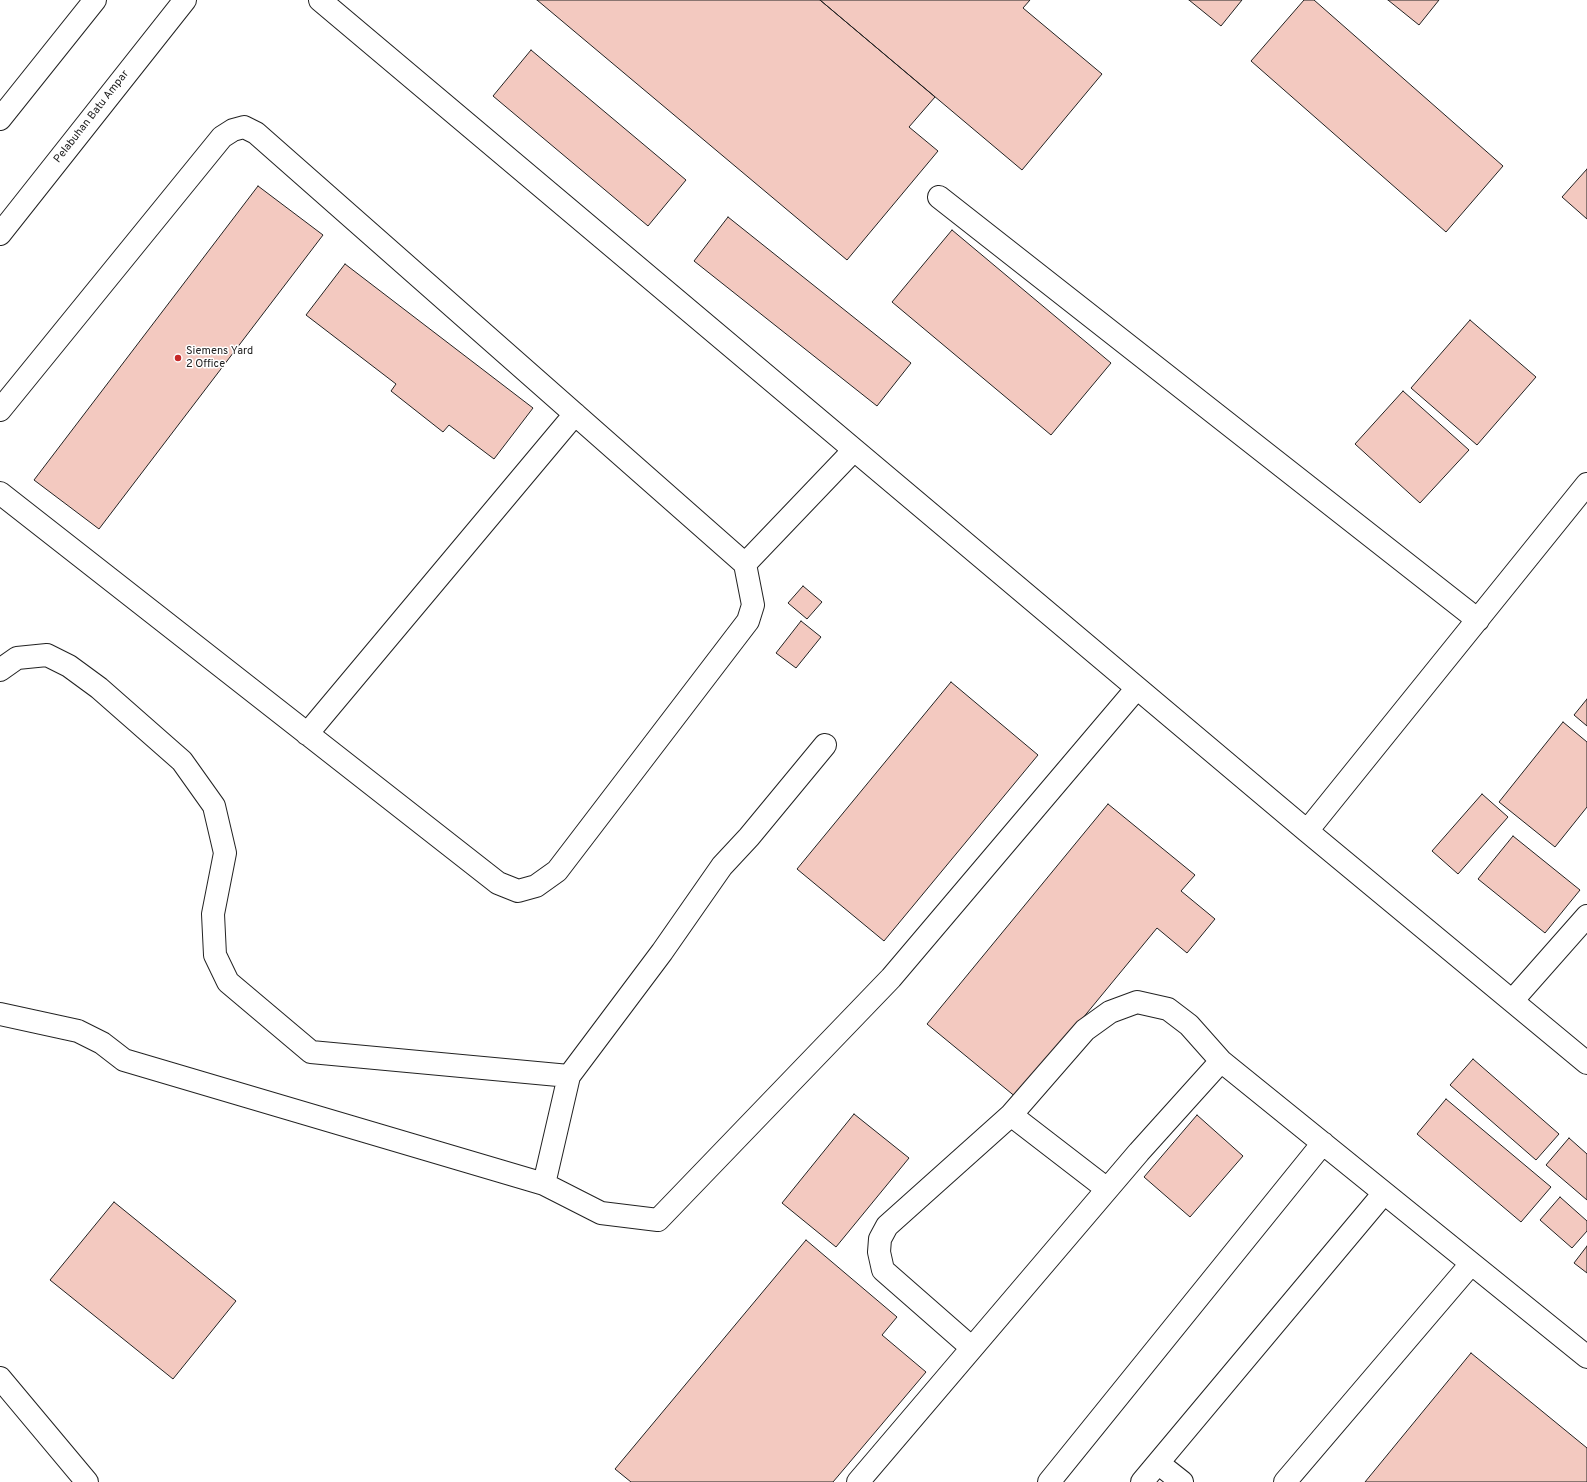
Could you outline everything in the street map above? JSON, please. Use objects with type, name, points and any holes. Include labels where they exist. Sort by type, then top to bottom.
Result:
[{"type":"lane","points":[[0,118],[95,0]]},
{"type":"lane","name":"Pelabuhan Batu Ampar","points":[[0,234],[185,0]]},
{"type":"lane","points":[[320,0],[1307,831],[1587,1063]]},
{"type":"lane","points":[[0,410],[222,137],[233,130],[244,127],[256,133],[745,564],[753,605],[748,621],[557,871],[536,886],[518,891],[498,883],[0,493]]},
{"type":"lane","points":[[939,197],[1478,620]]},
{"type":"lane","points":[[307,734],[575,414]]},
{"type":"lane","points":[[745,564],[854,450]]},
{"type":"lane","points":[[1307,831],[1587,484]]},
{"type":"lane","points":[[0,670],[18,658],[47,655],[64,663],[99,688],[182,761],[214,806],[225,853],[213,914],[214,955],[228,982],[311,1052],[569,1076]]},
{"type":"lane","points":[[0,1014],[78,1031],[102,1043],[124,1060],[544,1184],[601,1213],[658,1220],[891,978],[1137,688]]},
{"type":"lane","points":[[544,1184],[569,1076],[662,952],[722,866],[749,838],[825,746]]},
{"type":"lane","points":[[1512,1001],[1587,916]]},
{"type":"lane","points":[[972,1348],[883,1270],[879,1252],[880,1239],[887,1226],[1011,1114],[1085,1030],[1110,1012],[1137,1002],[1168,1009],[1189,1025],[1221,1061],[1587,1357]]},
{"type":"lane","points":[[858,1482],[1107,1189],[1221,1061]]},
{"type":"lane","points":[[1011,1114],[1107,1189]]},
{"type":"lane","points":[[1049,1482],[1323,1143]]},
{"type":"lane","points":[[1142,1482],[1384,1193]]},
{"type":"lane","points":[[1285,1482],[1471,1264]]},
{"type":"lane","points":[[0,1378],[87,1482]]},
{"type":"lane","points":[[1158,1463],[1182,1482]]},
{"type":"building","points":[[537,0],[820,0],[935,97],[909,127],[938,151],[847,260]]},
{"type":"building","points":[[820,0],[1030,0],[1023,8],[1102,74],[1022,170]]},
{"type":"building","points":[[1189,0],[1242,0],[1221,26]]},
{"type":"building","points":[[1304,0],[1314,0],[1503,166],[1446,232],[1251,61]]},
{"type":"building","points":[[1388,0],[1439,0],[1419,25]]},
{"type":"building","points":[[531,50],[686,180],[648,226],[493,96]]},
{"type":"building","points":[[1587,169],[1587,219],[1562,197]]},
{"type":"building","name":"Siemens Yard 2 Office","points":[[258,186],[323,235],[99,529],[34,480]]},
{"type":"building","points":[[728,217],[911,363],[877,406],[694,261]]},
{"type":"building","points":[[952,230],[1111,363],[1051,435],[892,302]]},
{"type":"building","points":[[345,264],[533,408],[494,459],[449,425],[443,432],[391,391],[396,384],[306,315]]},
{"type":"building","points":[[1470,320],[1536,377],[1477,445],[1411,388]]},
{"type":"building","points":[[1403,391],[1469,450],[1420,503],[1355,444]]},
{"type":"building","points":[[803,586],[822,602],[807,619],[788,603]]},
{"type":"building","points":[[801,621],[821,637],[796,668],[776,653]]},
{"type":"building","points":[[951,682],[1038,755],[884,941],[797,869]]},
{"type":"building","points":[[1587,699],[1587,726],[1574,715]]},
{"type":"building","points":[[1563,722],[1587,742],[1587,807],[1555,847],[1499,802]]},
{"type":"building","points":[[1482,794],[1508,817],[1458,874],[1432,851]]},
{"type":"building","points":[[1108,804],[1195,875],[1181,891],[1215,919],[1187,953],[1157,928],[1017,1098],[927,1024]]},
{"type":"building","points":[[1513,836],[1580,890],[1545,933],[1478,879]]},
{"type":"building","points":[[1473,1059],[1559,1134],[1536,1160],[1450,1085]]},
{"type":"building","points":[[1446,1099],[1551,1187],[1521,1222],[1417,1134]]},
{"type":"building","points":[[854,1114],[909,1158],[836,1247],[782,1203]]},
{"type":"building","points":[[1197,1115],[1243,1156],[1190,1217],[1144,1177]]},
{"type":"building","points":[[1569,1138],[1587,1154],[1587,1200],[1546,1165]]},
{"type":"building","points":[[1560,1197],[1587,1221],[1587,1231],[1572,1248],[1540,1220]]},
{"type":"building","points":[[114,1202],[236,1301],[173,1379],[50,1280]]},
{"type":"building","points":[[806,1240],[897,1317],[882,1335],[926,1372],[833,1482],[631,1482],[615,1469]]},
{"type":"building","points":[[1587,1246],[1587,1273],[1574,1263]]},
{"type":"building","points":[[1471,1353],[1587,1448],[1587,1482],[1365,1482]]},
{"type":"place","name":"Siemens Yard 2 Office","points":[[178,358]]}]
